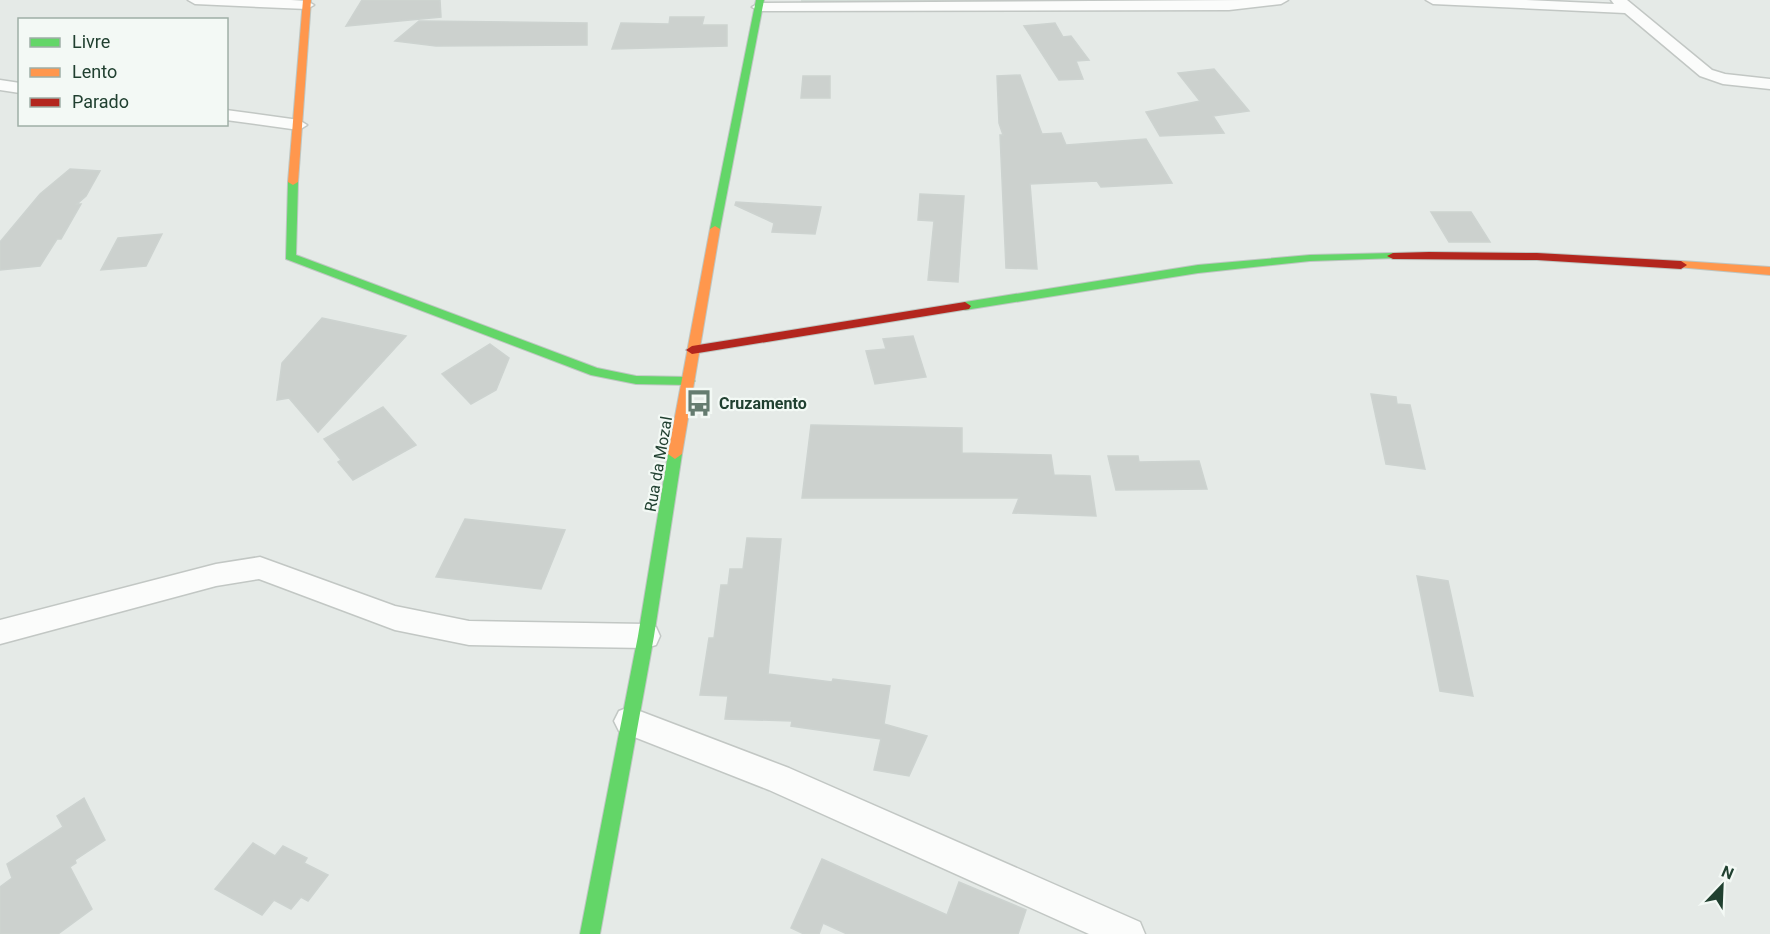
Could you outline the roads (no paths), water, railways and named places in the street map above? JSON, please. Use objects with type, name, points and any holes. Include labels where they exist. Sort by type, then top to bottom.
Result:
[{"type":"street","points":[[195,0],[307,3],[299,124],[293,170],[290,256],[595,372],[636,380],[689,381]]},
{"type":"street","points":[[760,3],[1229,6],[1281,0]]},
{"type":"street","points":[[1434,0],[1623,5],[1706,73],[1723,79],[1770,84]]},
{"type":"street","name":"Rua da Mozal","points":[[590,934],[646,636],[689,381],[692,350],[760,3]]},
{"type":"street","points":[[0,85],[18,88]]},
{"type":"street","points":[[228,115],[299,124]]},
{"type":"street","points":[[692,350],[1198,269],[1310,258],[1462,254],[1569,257],[1770,271]]},
{"type":"street","points":[[0,632],[216,575],[260,568],[395,618],[469,633],[646,636]]},
{"type":"street","points":[[629,721],[778,778],[1128,934]]},
{"type":"place","name":"Cruzamento","points":[[699,403]]}]
